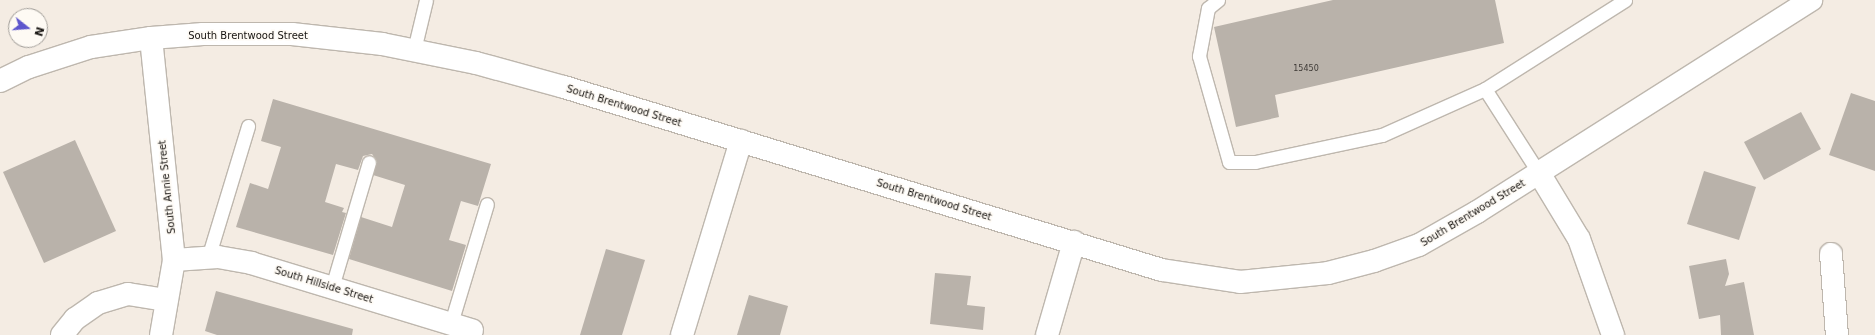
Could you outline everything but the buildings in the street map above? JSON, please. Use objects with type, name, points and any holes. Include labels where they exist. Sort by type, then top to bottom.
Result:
[{"type":"street","name":"South Brentwood Street","points":[[0,81],[29,68],[91,47],[151,38],[203,34],[292,34],[382,44],[476,63],[544,82],[1162,270],[1240,282],[1328,273],[1374,261],[1419,245],[1539,173],[1811,0]]},
{"type":"street","name":"South Annie Street","points":[[151,38],[174,260],[161,335]]},
{"type":"street","points":[[682,335],[741,141]]},
{"type":"street","points":[[1539,173],[1579,239],[1613,335]]},
{"type":"street","points":[[1047,335],[1074,242]]},
{"type":"street","points":[[1831,254],[1837,335]]},
{"type":"street","name":"South Hillside Street","points":[[174,260],[208,258],[251,263],[472,330]]},
{"type":"street","points":[[62,335],[75,319],[98,302],[128,294],[167,300]]},
{"type":"lane","points":[[414,50],[426,0]]},
{"type":"lane","points":[[1218,0],[1208,8],[1199,56],[1229,162],[1255,162],[1382,135],[1485,89],[1624,0]]},
{"type":"lane","points":[[1485,89],[1539,173]]},
{"type":"lane","points":[[208,258],[248,126]]},
{"type":"lane","points":[[332,287],[369,162]]},
{"type":"lane","points":[[451,323],[487,204]]}]
